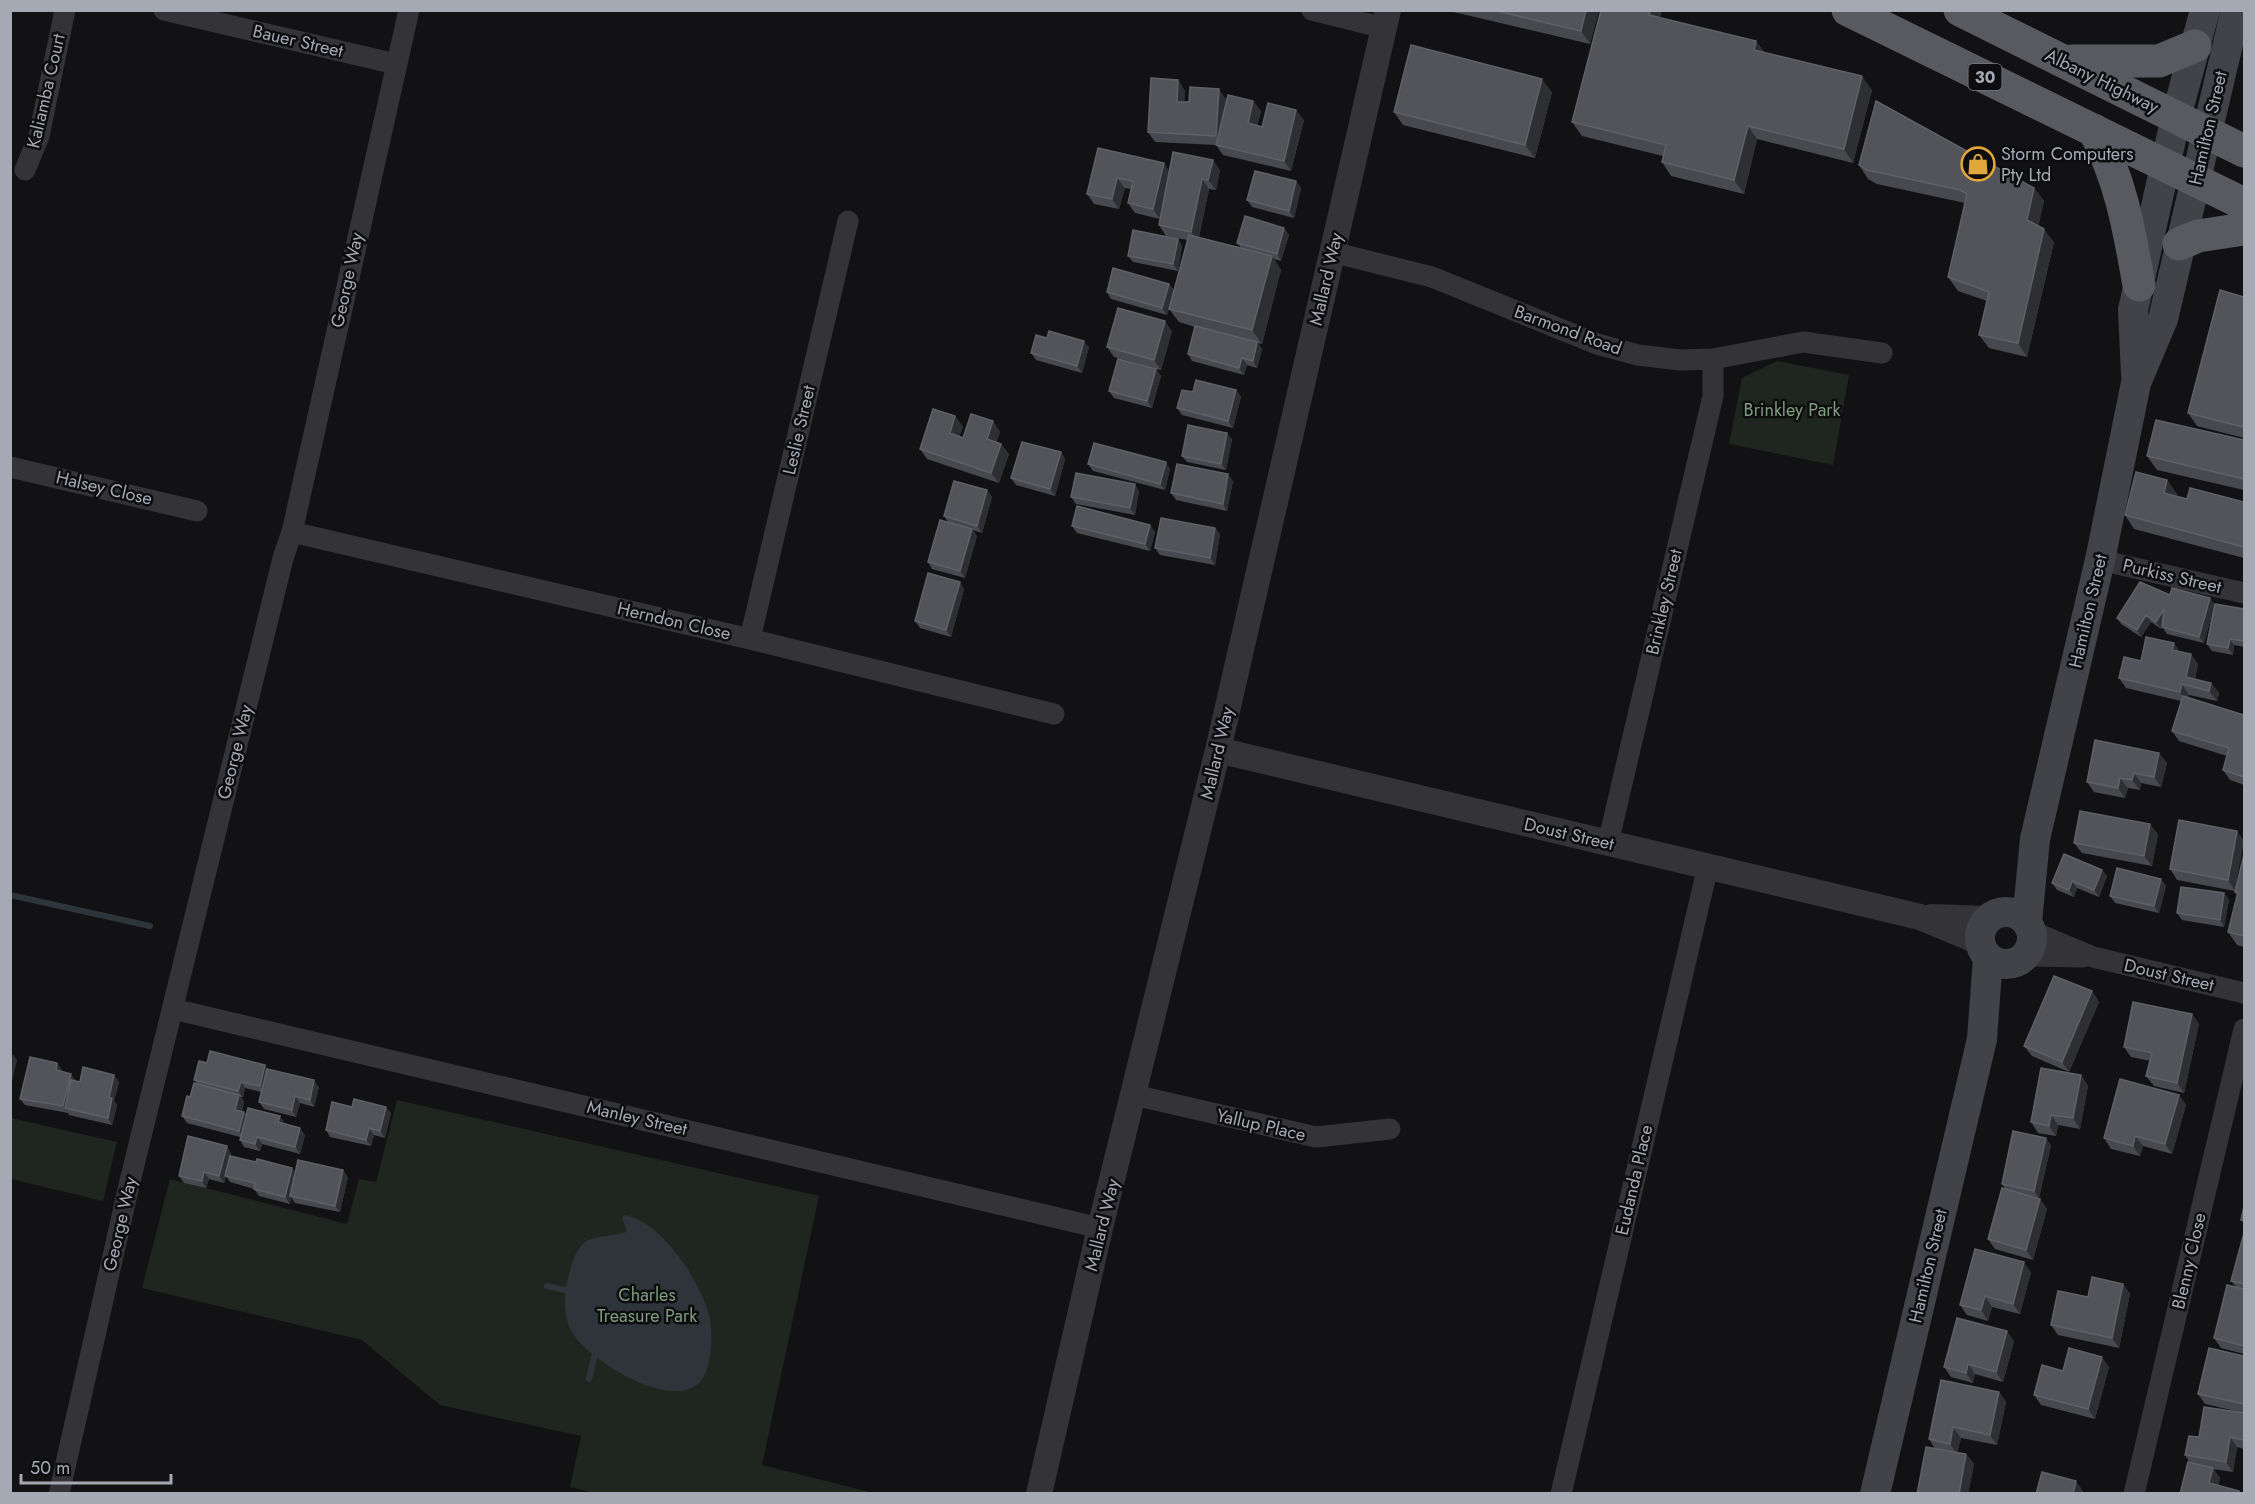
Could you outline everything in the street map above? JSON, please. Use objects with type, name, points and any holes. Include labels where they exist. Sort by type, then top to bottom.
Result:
[{"type":"highway","name":"30","points":[[1848,10],[2244,204]]},
{"type":"highway","name":"Albany Highway","points":[[1960,10],[2244,151]]},
{"type":"highway","points":[[2061,60],[2159,61],[2195,46]]},
{"type":"highway","points":[[2094,130],[2111,161],[2124,206],[2139,285]]},
{"type":"highway","points":[[2180,244],[2198,236],[2244,229]]},
{"type":"main road","name":"Hamilton Street","points":[[2136,383],[2133,310],[2176,117],[2205,10]]},
{"type":"main road","name":"Hamilton Street","points":[[1875,1494],[2006,938],[2035,839],[2100,560],[2136,383],[2163,319],[2236,10]]},
{"type":"street","name":"Kaliamba Court","points":[[25,170],[39,136],[65,10]]},
{"type":"street","name":"Bauer Street","points":[[164,10],[396,64]]},
{"type":"street","name":"George Way","points":[[59,1494],[130,1180],[283,558],[292,532],[409,10]]},
{"type":"street","points":[[1312,10],[1386,19]]},
{"type":"street","name":"Mallard Way","points":[[1039,1494],[1100,1228],[1218,750],[1386,19]]},
{"type":"street","name":"Leslie Street","points":[[750,639],[849,221]]},
{"type":"street","name":"Barmond Road","points":[[1332,252],[1432,277],[1597,344],[1638,355],[1680,360],[1713,359],[1803,342],[1882,352]]},
{"type":"street","name":"Brinkley Street","points":[[1608,843],[1713,396],[1713,359]]},
{"type":"street","name":"Halsey Close","points":[[10,467],[198,511]]},
{"type":"street","name":"Herndon Close","points":[[292,532],[750,639],[1054,714]]},
{"type":"street","name":"Purkiss Street","points":[[2100,560],[2244,593]]},
{"type":"street","name":"Doust Street","points":[[1218,750],[2244,993]]},
{"type":"street","name":"Eudanda Place","points":[[1561,1494],[1708,866]]},
{"type":"street","name":"Manley Street","points":[[172,1009],[1100,1228]]},
{"type":"street","name":"Blenny Close","points":[[2134,1494],[2244,1029]]},
{"type":"street","name":"Yallup Place","points":[[1134,1095],[1316,1137],[1390,1130]]},
{"type":"green space","name":"Brinkley Park","points":[[1777,361],[1849,375],[1833,465],[1729,444],[1742,378]]},
{"type":"green space","name":"Charles Treasure Park","points":[[397,1100],[819,1196],[762,1465],[873,1493],[597,1494],[570,1487],[581,1436],[440,1405],[362,1340],[142,1288],[170,1179],[347,1224],[359,1179],[376,1182]]},
{"type":"green space","points":[[11,1118],[117,1142],[103,1201],[11,1179]]},
{"type":"shaded area","points":[[624,1215],[652,1228],[665,1240],[688,1270],[704,1301],[710,1322],[710,1353],[705,1374],[694,1387],[677,1391],[658,1389],[636,1381],[596,1357],[581,1344],[569,1325],[565,1310],[566,1288],[577,1252],[587,1241],[627,1231],[622,1218]]},
{"type":"building","points":[[1493,10],[1586,10],[1581,31]]},
{"type":"building","points":[[1601,10],[1650,10],[1649,15],[1756,41],[1754,50],[1862,76],[1844,149],[1748,126],[1734,180],[1662,162],[1666,145],[1572,122]]},
{"type":"building","points":[[1411,45],[1542,79],[1525,145],[1394,112]]},
{"type":"building","points":[[1151,78],[1178,80],[1177,102],[1189,102],[1190,87],[1219,89],[1216,136],[1148,132]]},
{"type":"building","points":[[1228,95],[1253,101],[1248,123],[1262,127],[1268,103],[1296,110],[1284,161],[1216,145]]},
{"type":"building","points":[[1876,101],[2034,188],[2027,220],[2044,229],[2018,343],[1979,335],[1989,292],[1948,277],[1967,194],[1960,190],[1867,170],[1859,165]]},
{"type":"building","points":[[1098,148],[1164,163],[1153,209],[1128,203],[1133,181],[1117,178],[1112,199],[1087,194]]},
{"type":"building","points":[[1173,152],[1213,160],[1208,180],[1202,179],[1191,232],[1159,225]]},
{"type":"building","points":[[1255,171],[1296,181],[1289,211],[1247,200]]},
{"type":"building","points":[[1245,216],[1284,228],[1277,254],[1237,243]]},
{"type":"building","points":[[1133,230],[1178,239],[1173,264],[1128,256]]},
{"type":"building","points":[[1189,235],[1272,256],[1252,330],[1169,309]]},
{"type":"building","points":[[1113,268],[1169,284],[1162,308],[1107,292]]},
{"type":"building","points":[[2220,290],[2244,297],[2243,427],[2188,413]]},
{"type":"building","points":[[1118,308],[1165,321],[1154,360],[1107,347]]},
{"type":"building","points":[[1195,326],[1257,342],[1253,361],[1242,358],[1239,368],[1188,354]]},
{"type":"building","points":[[1049,331],[1084,341],[1077,366],[1031,353],[1036,335],[1047,338]]},
{"type":"building","points":[[1118,359],[1156,369],[1147,401],[1109,391]]},
{"type":"building","points":[[1196,380],[1236,390],[1228,421],[1177,408],[1182,390],[1193,392]]},
{"type":"building","points":[[933,409],[955,416],[950,433],[963,438],[971,414],[993,421],[987,439],[1001,444],[991,473],[920,449]]},
{"type":"building","points":[[2156,420],[2244,440],[2244,479],[2147,456]]},
{"type":"building","points":[[1188,425],[1227,433],[1221,464],[1182,456]]},
{"type":"building","points":[[1022,442],[1061,452],[1050,489],[1011,478]]},
{"type":"building","points":[[1094,443],[1166,462],[1160,484],[1088,464]]},
{"type":"building","points":[[1177,464],[1228,474],[1223,504],[1171,493]]},
{"type":"building","points":[[2136,472],[2167,480],[2164,493],[2187,499],[2190,488],[2244,502],[2244,547],[2125,515]]},
{"type":"building","points":[[1076,473],[1135,484],[1130,508],[1071,497]]},
{"type":"building","points":[[954,481],[987,490],[977,526],[944,516]]},
{"type":"building","points":[[1077,506],[1150,525],[1145,544],[1072,526]]},
{"type":"building","points":[[1161,518],[1215,528],[1210,558],[1155,548]]},
{"type":"building","points":[[940,520],[972,529],[960,571],[928,562]]},
{"type":"building","points":[[928,573],[960,582],[946,630],[915,621]]},
{"type":"building","points":[[2140,582],[2170,595],[2172,588],[2210,598],[2199,637],[2162,627],[2164,609],[2156,622],[2146,615],[2137,630],[2117,618]]},
{"type":"building","points":[[2215,604],[2244,609],[2244,641],[2230,639],[2228,648],[2207,644]]},
{"type":"building","points":[[2146,637],[2174,643],[2172,650],[2191,654],[2186,677],[2211,683],[2209,691],[2182,684],[2180,692],[2119,678],[2124,657],[2141,661]]},
{"type":"building","points":[[2183,696],[2244,715],[2244,777],[2223,770],[2229,748],[2172,731]]},
{"type":"building","points":[[2095,740],[2159,753],[2154,777],[2134,773],[2132,780],[2120,778],[2118,788],[2087,782]]},
{"type":"building","points":[[2080,811],[2150,824],[2144,856],[2074,843]]},
{"type":"building","points":[[2179,820],[2237,831],[2228,880],[2170,869]]},
{"type":"building","points":[[2064,854],[2102,870],[2094,890],[2072,881],[2069,890],[2052,883]]},
{"type":"building","points":[[2244,854],[2244,936],[2228,932]]},
{"type":"building","points":[[2117,868],[2161,879],[2154,906],[2110,896]]},
{"type":"building","points":[[2181,887],[2224,893],[2220,920],[2177,913]]},
{"type":"building","points":[[2054,976],[2092,991],[2062,1062],[2024,1046]]},
{"type":"building","points":[[2133,1002],[2192,1014],[2177,1083],[2146,1076],[2152,1053],[2124,1047]]},
{"type":"building","points":[[210,1051],[265,1065],[260,1086],[241,1082],[238,1091],[194,1080],[199,1061],[207,1063]]},
{"type":"building","points":[[30,1057],[57,1063],[56,1070],[71,1074],[63,1106],[20,1099]]},
{"type":"building","points":[[83,1067],[114,1075],[108,1118],[65,1108],[71,1080],[80,1082]]},
{"type":"building","points":[[2041,1068],[2081,1075],[2073,1118],[2051,1115],[2049,1126],[2031,1122]]},
{"type":"building","points":[[267,1069],[314,1080],[310,1100],[295,1096],[292,1110],[259,1102]]},
{"type":"building","points":[[2120,1079],[2179,1095],[2165,1144],[2135,1136],[2133,1146],[2104,1138]]},
{"type":"building","points":[[194,1083],[239,1095],[235,1110],[244,1112],[239,1131],[182,1116],[187,1096],[190,1097]]},
{"type":"building","points":[[354,1099],[386,1107],[380,1131],[369,1128],[366,1140],[326,1130],[332,1102],[352,1107]]},
{"type":"building","points":[[248,1108],[280,1116],[278,1122],[300,1128],[295,1147],[257,1137],[255,1144],[240,1140]]},
{"type":"building","points":[[2013,1131],[2046,1138],[2034,1191],[2002,1184]]},
{"type":"building","points":[[188,1136],[227,1146],[219,1176],[204,1172],[202,1181],[179,1176]]},
{"type":"building","points":[[230,1156],[256,1162],[257,1159],[292,1168],[285,1197],[254,1189],[255,1183],[225,1176]]},
{"type":"building","points":[[298,1160],[343,1170],[335,1206],[290,1196]]},
{"type":"building","points":[[2002,1188],[2040,1199],[2026,1250],[1988,1239]]},
{"type":"building","points":[[2244,1233],[2244,1284],[2231,1281]]},
{"type":"building","points":[[1975,1249],[2024,1262],[2013,1304],[1985,1296],[1981,1310],[1960,1305]]},
{"type":"building","points":[[2092,1277],[2123,1284],[2112,1338],[2051,1325],[2058,1291],[2088,1297]]},
{"type":"building","points":[[2227,1285],[2244,1289],[2244,1346],[2214,1338]]},
{"type":"building","points":[[1957,1318],[2007,1331],[1996,1372],[1968,1364],[1966,1373],[1944,1367]]},
{"type":"building","points":[[2069,1348],[2102,1357],[2088,1409],[2034,1395],[2042,1365],[2063,1371]]},
{"type":"building","points":[[2209,1348],[2244,1356],[2244,1404],[2198,1394]]},
{"type":"building","points":[[1941,1380],[1999,1392],[1990,1435],[1953,1427],[1950,1444],[1929,1439]]},
{"type":"building","points":[[2204,1407],[2244,1413],[2244,1440],[2230,1437],[2226,1462],[2185,1455],[2189,1436],[2199,1437]]},
{"type":"building","points":[[1926,1447],[1966,1454],[1959,1494],[1917,1494]]},
{"type":"building","points":[[2188,1462],[2213,1468],[2209,1483],[2239,1491],[2238,1494],[2180,1494]]},
{"type":"building","points":[[2042,1472],[2076,1481],[2073,1494],[2036,1494]]},
{"type":"waterway","points":[[10,895],[150,926]]},
{"type":"waterway","points":[[547,1286],[565,1290]]},
{"type":"waterway","points":[[589,1379],[595,1354]]},
{"type":"place","name":"Storm Computers Pty Ltd","points":[[1978,164]]}]
